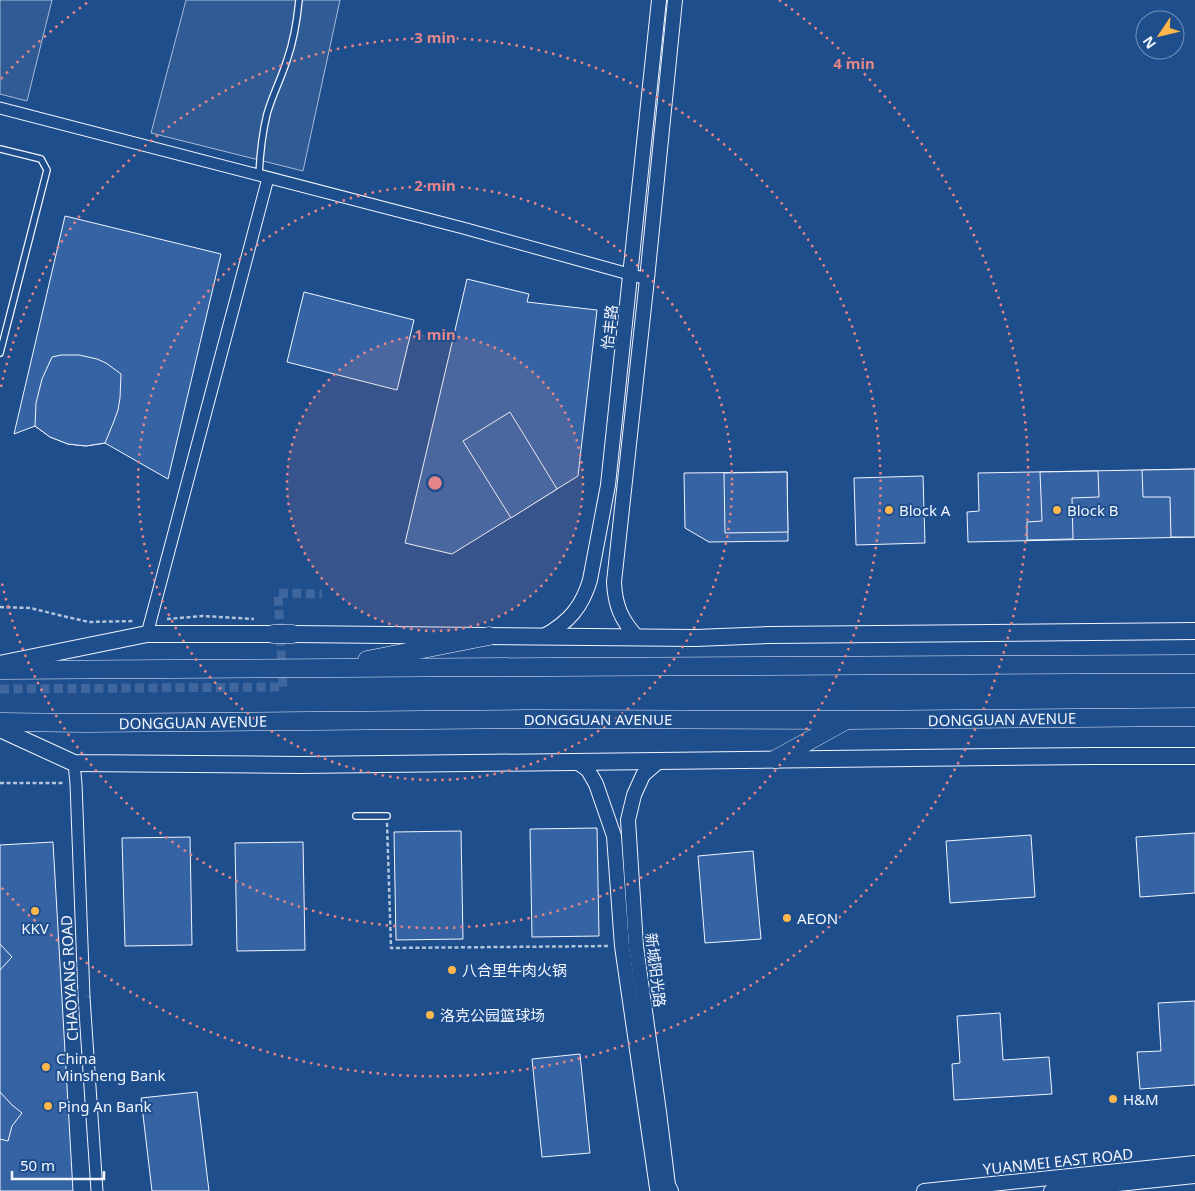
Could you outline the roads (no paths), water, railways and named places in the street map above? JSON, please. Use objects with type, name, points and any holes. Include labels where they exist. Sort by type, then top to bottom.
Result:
[{"type":"main road","points":[[0,664],[149,627],[273,634],[696,638],[769,635],[1195,631]]},
{"type":"main road","points":[[319,669],[489,636]]},
{"type":"main road","points":[[0,670],[1195,664]]},
{"type":"main road","name":"DONGGUAN AVENUE","points":[[0,722],[527,719],[845,720],[1195,717]]},
{"type":"main road","points":[[776,759],[845,720]]},
{"type":"main road","points":[[0,729],[74,763],[300,765],[1195,756]]},
{"type":"street","name":"怡丰路","points":[[544,636],[565,623],[574,614],[587,592],[608,485],[659,0]]},
{"type":"street","points":[[638,637],[629,628],[620,612],[614,594],[614,582],[675,0]]},
{"type":"street","points":[[0,108],[463,228],[647,279]]},
{"type":"street","points":[[149,627],[263,176]]},
{"type":"street","name":"新城阳光路","points":[[659,761],[643,775],[634,795],[628,820],[636,946],[660,1112],[668,1185],[671,1191]]},
{"type":"street","name":"新城阳光路","points":[[577,762],[588,770],[596,784],[614,836],[622,946],[657,1188],[659,1191]]},
{"type":"street","name":"CHAOYANG ROAD","points":[[74,763],[84,997],[97,1191]]},
{"type":"street","name":"YUANMEI EAST ROAD","points":[[924,1191],[1195,1162]]},
{"type":"street","name":"YUANMEI EAST ROAD","points":[[1051,1191],[1195,1176]]},
{"type":"lane","points":[[263,176],[260,155],[264,128],[273,96],[291,48],[298,17],[299,0]]},
{"type":"lane","points":[[0,149],[41,159],[47,170],[0,353]]},
{"type":"lane","points":[[356,816],[387,816]]},
{"type":"tunnel","points":[[0,689],[283,687],[278,593],[322,594]]},
{"type":"place","name":"Block A","points":[[889,510]]},
{"type":"place","name":"Block B","points":[[1057,510]]},
{"type":"place","name":"KKV","points":[[35,911]]},
{"type":"place","name":"AEON","points":[[787,918]]},
{"type":"place","name":"八合里牛肉火锅","points":[[452,970]]},
{"type":"place","name":"洛克公园篮球场","points":[[430,1015]]},
{"type":"place","name":"China Minsheng Bank","points":[[46,1067]]},
{"type":"place","name":"H&M","points":[[1113,1099]]},
{"type":"place","name":"Ping An Bank","points":[[48,1106]]}]
